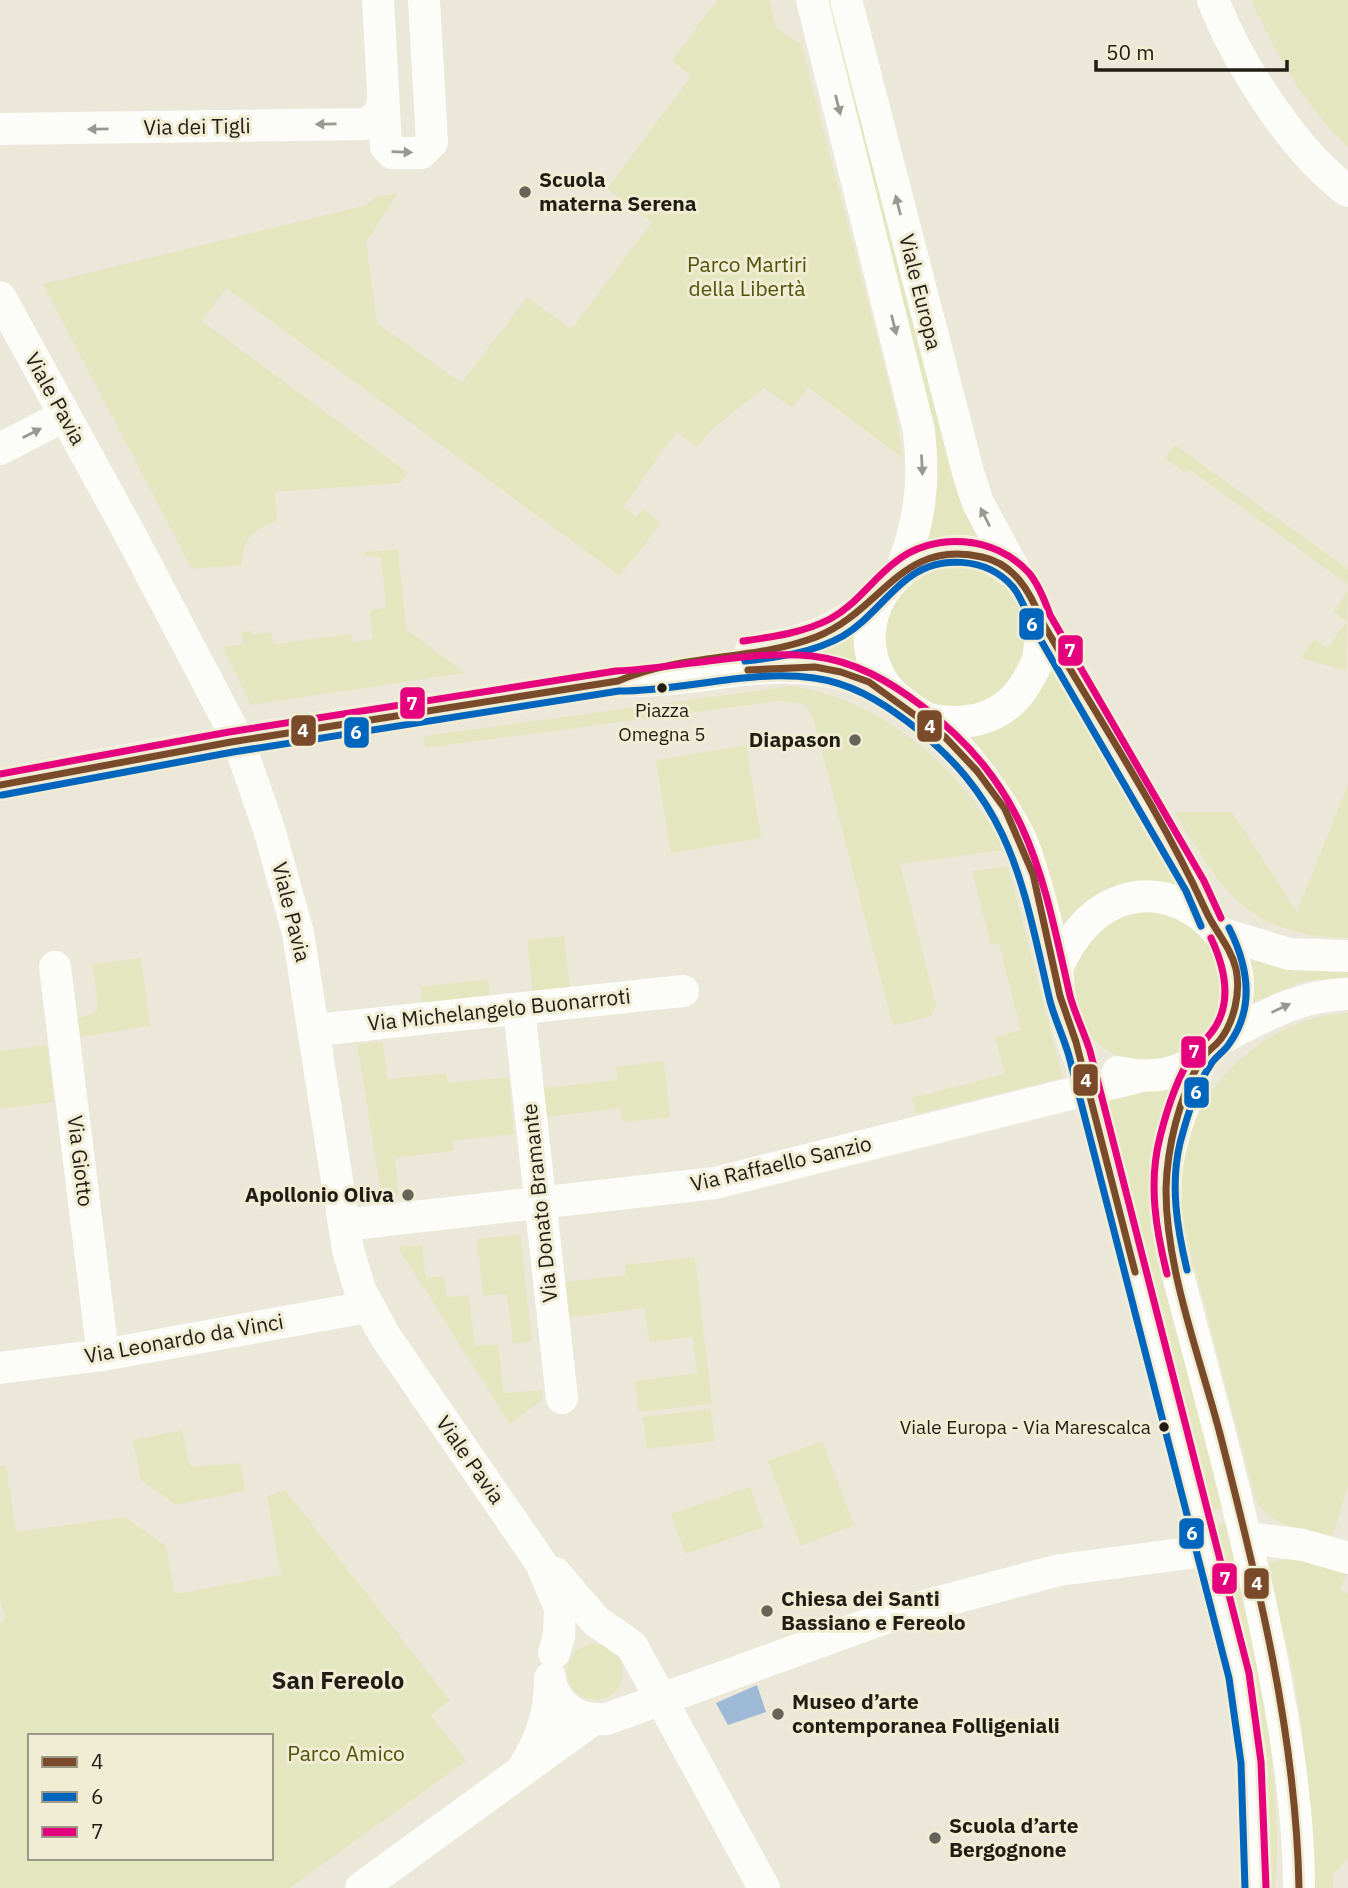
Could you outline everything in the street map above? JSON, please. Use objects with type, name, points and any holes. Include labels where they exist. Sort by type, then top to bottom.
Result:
[{"type":"street","points":[[378,0],[388,150],[421,153],[430,147],[432,133],[424,0]]},
{"type":"street","name":"Viale Europa","points":[[812,0],[913,398],[923,467],[922,495],[915,534],[872,616],[870,644],[876,671],[891,695],[924,718],[976,769],[1011,822],[1026,851],[1056,968],[1065,1018],[1076,1042],[1239,1676],[1256,1820],[1256,1888]]},
{"type":"street","name":"Viale Europa","points":[[845,0],[945,389],[978,503],[1018,577],[1032,597],[1041,620],[1195,886],[1215,928],[1231,953],[1237,975],[1231,1019],[1211,1049],[1168,1148],[1165,1213],[1173,1257],[1247,1538],[1293,1778],[1299,1888]]},
{"type":"street","points":[[1214,2],[1252,76],[1288,132],[1348,191]]},
{"type":"street","name":"Via dei Tigli","points":[[0,129],[364,124],[376,119],[383,104]]},
{"type":"street","name":"Viale Pavia","points":[[0,297],[131,536],[238,740],[270,830],[298,933],[316,1030],[344,1225],[354,1272],[368,1307],[541,1563],[560,1608],[549,1712],[541,1736],[517,1776]]},
{"type":"street","points":[[0,449],[64,416]]},
{"type":"street","name":"Viale Europa","points":[[892,580],[923,557],[948,551],[973,552],[997,561],[1018,577]]},
{"type":"street","points":[[618,681],[655,665],[778,646],[818,636],[853,618],[892,580]]},
{"type":"street","name":"Viale Europa","points":[[924,718],[949,724],[975,722],[1000,711],[1020,695],[1038,660],[1041,620]]},
{"type":"street","points":[[0,785],[238,740],[618,681],[665,681],[789,665],[854,676],[891,695]]},
{"type":"street","points":[[1056,968],[1081,925],[1099,909],[1121,900],[1145,896],[1169,899],[1191,908],[1215,928],[1289,954],[1348,956]]},
{"type":"street","name":"Via Giotto","points":[[55,967],[103,1355]]},
{"type":"street","name":"Via Michelangelo Buonarroti","points":[[316,1030],[683,991]]},
{"type":"street","points":[[1211,1049],[1288,1004],[1322,995],[1348,994]]},
{"type":"street","name":"Via Donato Bramante","points":[[519,1009],[562,1398]]},
{"type":"street","name":"Viale Europa","points":[[1076,1042],[1093,1059],[1114,1071],[1138,1077],[1161,1076],[1182,1070],[1211,1049]]},
{"type":"street","name":"Via Raffaello Sanzio","points":[[344,1225],[715,1183],[1138,1077]]},
{"type":"street","name":"Via Leonardo da Vinci","points":[[0,1368],[103,1355],[368,1307]]},
{"type":"street","name":"Viale Pavia","points":[[524,1538],[607,1629],[621,1635],[632,1646],[764,1888]]},
{"type":"street","points":[[1247,1538],[1303,1545],[1348,1558]]},
{"type":"street","points":[[607,1629],[591,1628],[564,1640],[552,1668],[555,1697],[565,1709],[578,1717],[614,1715],[902,1612],[1059,1570],[1205,1551]]},
{"type":"street","points":[[361,1888],[517,1776],[614,1715],[639,1689],[639,1660]]},
{"type":"street","name":"Viale Pavia","points":[[614,1715],[638,1711],[657,1720],[690,1755]]},
{"type":"green space","name":"Parco Martiri della Libertà","points":[[717,0],[770,0],[776,28],[801,44],[894,403],[903,458],[808,387],[792,408],[764,388],[710,431],[697,447],[676,432],[623,507],[636,517],[643,509],[661,523],[620,576],[226,288],[202,321],[408,473],[401,483],[275,492],[277,521],[255,532],[246,542],[242,565],[192,569],[43,284],[367,205],[376,196],[397,194],[366,242],[377,323],[462,383],[527,297],[572,329],[652,222],[607,189],[691,76],[672,61]]},
{"type":"green space","points":[[822,0],[831,0],[964,512],[981,544],[928,539],[936,488],[935,437]]},
{"type":"green space","points":[[1251,0],[1348,0],[1348,147],[1305,97]]},
{"type":"green space","points":[[1175,445],[1348,569],[1348,585],[1189,469],[1185,473],[1165,458]]},
{"type":"green space","points":[[398,549],[406,629],[465,673],[251,705],[223,647],[243,644],[241,632],[252,631],[252,635],[272,632],[274,644],[351,634],[352,642],[373,639],[370,611],[386,607],[381,557],[365,556],[365,552]]},
{"type":"green space","points":[[963,563],[1005,581],[1030,626],[1020,676],[980,708],[929,707],[907,694],[883,652],[888,606],[919,573]]},
{"type":"green space","points":[[1348,590],[1346,671],[1301,658],[1314,639],[1327,648],[1347,622],[1333,611]]},
{"type":"green space","points":[[854,634],[858,663],[817,653],[820,649]]},
{"type":"green space","points":[[1050,666],[1176,882],[1174,888],[1109,892],[1086,906],[1063,930],[1027,819],[996,768],[968,735]]},
{"type":"green space","points":[[791,686],[824,693],[857,705],[916,742],[943,766],[966,792],[987,820],[1004,850],[900,864],[936,1006],[931,1016],[893,1026],[813,717],[804,704],[779,701],[425,748],[423,736]]},
{"type":"green space","points":[[746,745],[761,838],[671,853],[656,760]]},
{"type":"green space","points":[[1348,785],[1348,938],[1285,929],[1261,918],[1241,904],[1208,865],[1175,812],[1232,812],[1297,912]]},
{"type":"green space","points":[[1008,866],[1063,1078],[916,1114],[912,1098],[1005,1074],[995,1037],[1021,1030],[999,944],[991,945],[972,871]]},
{"type":"green space","points":[[1147,912],[1176,918],[1200,934],[1216,958],[1222,987],[1216,1016],[1200,1040],[1176,1056],[1147,1062],[1118,1056],[1094,1040],[1078,1016],[1072,987],[1078,958],[1094,934],[1118,918]]},
{"type":"green space","points":[[564,936],[570,988],[533,992],[527,940]]},
{"type":"green space","points":[[1242,952],[1348,967],[1348,977],[1303,981],[1250,1004]]},
{"type":"green space","points":[[141,958],[150,1026],[80,1037],[78,1019],[98,1011],[93,964]]},
{"type":"green space","points":[[488,979],[490,997],[422,1004],[421,987]]},
{"type":"green space","points":[[1348,1013],[1348,1485],[1333,1536],[1279,1522],[1262,1509],[1256,1500],[1183,1223],[1181,1183],[1184,1153],[1197,1117],[1228,1072],[1270,1037],[1321,1017]]},
{"type":"green space","points":[[383,1042],[387,1079],[446,1073],[448,1083],[509,1077],[514,1134],[453,1141],[454,1151],[395,1158],[399,1196],[382,1198],[357,1044]]},
{"type":"green space","points":[[47,1045],[54,1102],[0,1109],[0,1051]]},
{"type":"green space","points":[[664,1061],[670,1117],[623,1122],[620,1108],[547,1117],[543,1088],[617,1080],[616,1067]]},
{"type":"green space","points":[[1175,1082],[1150,1157],[1148,1192],[1151,1230],[1224,1508],[1205,1512],[1103,1100]]},
{"type":"green space","points":[[520,1234],[532,1341],[513,1344],[507,1294],[483,1296],[477,1239]]},
{"type":"green space","points":[[422,1245],[426,1278],[444,1276],[447,1297],[469,1295],[475,1346],[498,1344],[504,1393],[542,1390],[542,1400],[510,1424],[398,1247]]},
{"type":"green space","points":[[695,1257],[712,1404],[639,1412],[635,1381],[697,1373],[693,1337],[649,1342],[645,1308],[568,1318],[564,1282],[626,1275],[625,1265]]},
{"type":"green space","points":[[711,1409],[715,1441],[647,1449],[643,1417]]},
{"type":"green space","points":[[182,1430],[190,1467],[240,1463],[245,1491],[176,1505],[141,1480],[133,1440]]},
{"type":"green space","points":[[822,1441],[854,1525],[801,1546],[768,1461]]},
{"type":"green space","name":"Parco Amico","points":[[6,1465],[16,1532],[125,1517],[166,1546],[175,1594],[281,1575],[267,1496],[285,1490],[450,1700],[431,1715],[466,1761],[290,1888],[0,1888],[0,1624],[5,1618],[0,1600],[0,1466]]},
{"type":"green space","points":[[750,1487],[764,1527],[685,1554],[671,1514]]},
{"type":"green space","points":[[1226,1523],[1250,1620],[1270,1742],[1276,1815],[1275,1888],[1267,1888],[1210,1526]]},
{"type":"green space","points":[[1288,1558],[1348,1572],[1340,1589],[1348,1593],[1348,1859],[1333,1875],[1333,1888],[1312,1888],[1308,1798],[1299,1708],[1288,1649],[1266,1584],[1269,1564]]},
{"type":"green space","points":[[589,1644],[601,1644],[611,1648],[619,1656],[623,1672],[619,1688],[611,1696],[601,1700],[589,1700],[579,1696],[571,1688],[567,1678],[567,1666],[571,1656],[579,1648]]},
{"type":"water","points":[[757,1685],[766,1712],[728,1725],[716,1703]]},
{"type":"transit line","name":"7","points":[[743,641],[798,631],[830,619],[848,607],[894,563],[927,546],[945,542],[982,545],[1015,560],[1036,583],[1050,615],[1204,881],[1221,918]]},
{"type":"transit line","name":"4","points":[[0,785],[231,742],[618,681],[668,666],[792,645],[839,625],[893,580],[911,567],[931,558],[954,554],[982,557],[1012,572],[1032,599],[1041,620],[1168,835],[1236,969],[1237,997],[1233,1016],[1225,1033],[1205,1054],[1193,1074],[1176,1123],[1167,1174],[1168,1220],[1185,1313],[1220,1434],[1273,1659],[1291,1773],[1299,1888]]},
{"type":"transit line","name":"6","points":[[745,661],[783,656],[832,642],[860,623],[907,579],[933,565],[962,562],[990,570],[1002,577],[1019,596],[1032,625],[1186,891],[1201,926]]},
{"type":"transit line","name":"7","points":[[0,774],[229,732],[616,671],[763,655],[812,656],[857,667],[910,697],[958,737],[986,769],[1008,801],[1026,836],[1050,910],[1070,996],[1090,1051],[1249,1673],[1261,1762],[1266,1888]]},
{"type":"transit line","name":"4","points":[[748,670],[815,667],[841,672],[869,682],[945,737],[977,771],[1005,809],[1033,874],[1060,996],[1076,1042],[1135,1272]]},
{"type":"transit line","name":"6","points":[[2,795],[233,752],[619,691],[765,676],[814,678],[852,688],[897,714],[943,752],[971,783],[992,814],[1008,847],[1031,918],[1052,1008],[1069,1056],[1229,1678],[1241,1763],[1245,1888]]},
{"type":"transit line","name":"6","points":[[1187,1270],[1180,1238],[1175,1191],[1180,1143],[1201,1082],[1237,1030],[1245,1001],[1246,987],[1241,957],[1229,928]]},
{"type":"transit line","name":"7","points":[[1167,1274],[1155,1206],[1156,1154],[1173,1094],[1182,1073],[1195,1050],[1211,1033],[1223,1010],[1225,986],[1220,961],[1211,938]]},
{"type":"place","name":"Scuola materna Serena","points":[[525,192]]},
{"type":"place","name":"Piazza Omegna 5","points":[[662,688]]},
{"type":"place","name":"Diapason","points":[[855,740]]},
{"type":"place","name":"Apollonio Oliva","points":[[408,1195]]},
{"type":"place","name":"Viale Europa - Via Marescalca","points":[[1164,1427]]},
{"type":"place","name":"Chiesa dei Santi Bassiano e Fereolo","points":[[767,1611]]},
{"type":"place","name":"Museo d’arte contemporanea Folligeniali","points":[[778,1714]]},
{"type":"place","name":"Scuola d’arte Bergognone","points":[[935,1838]]},
{"type":"district","name":"San Fereolo","points":[[338,1681]]}]
